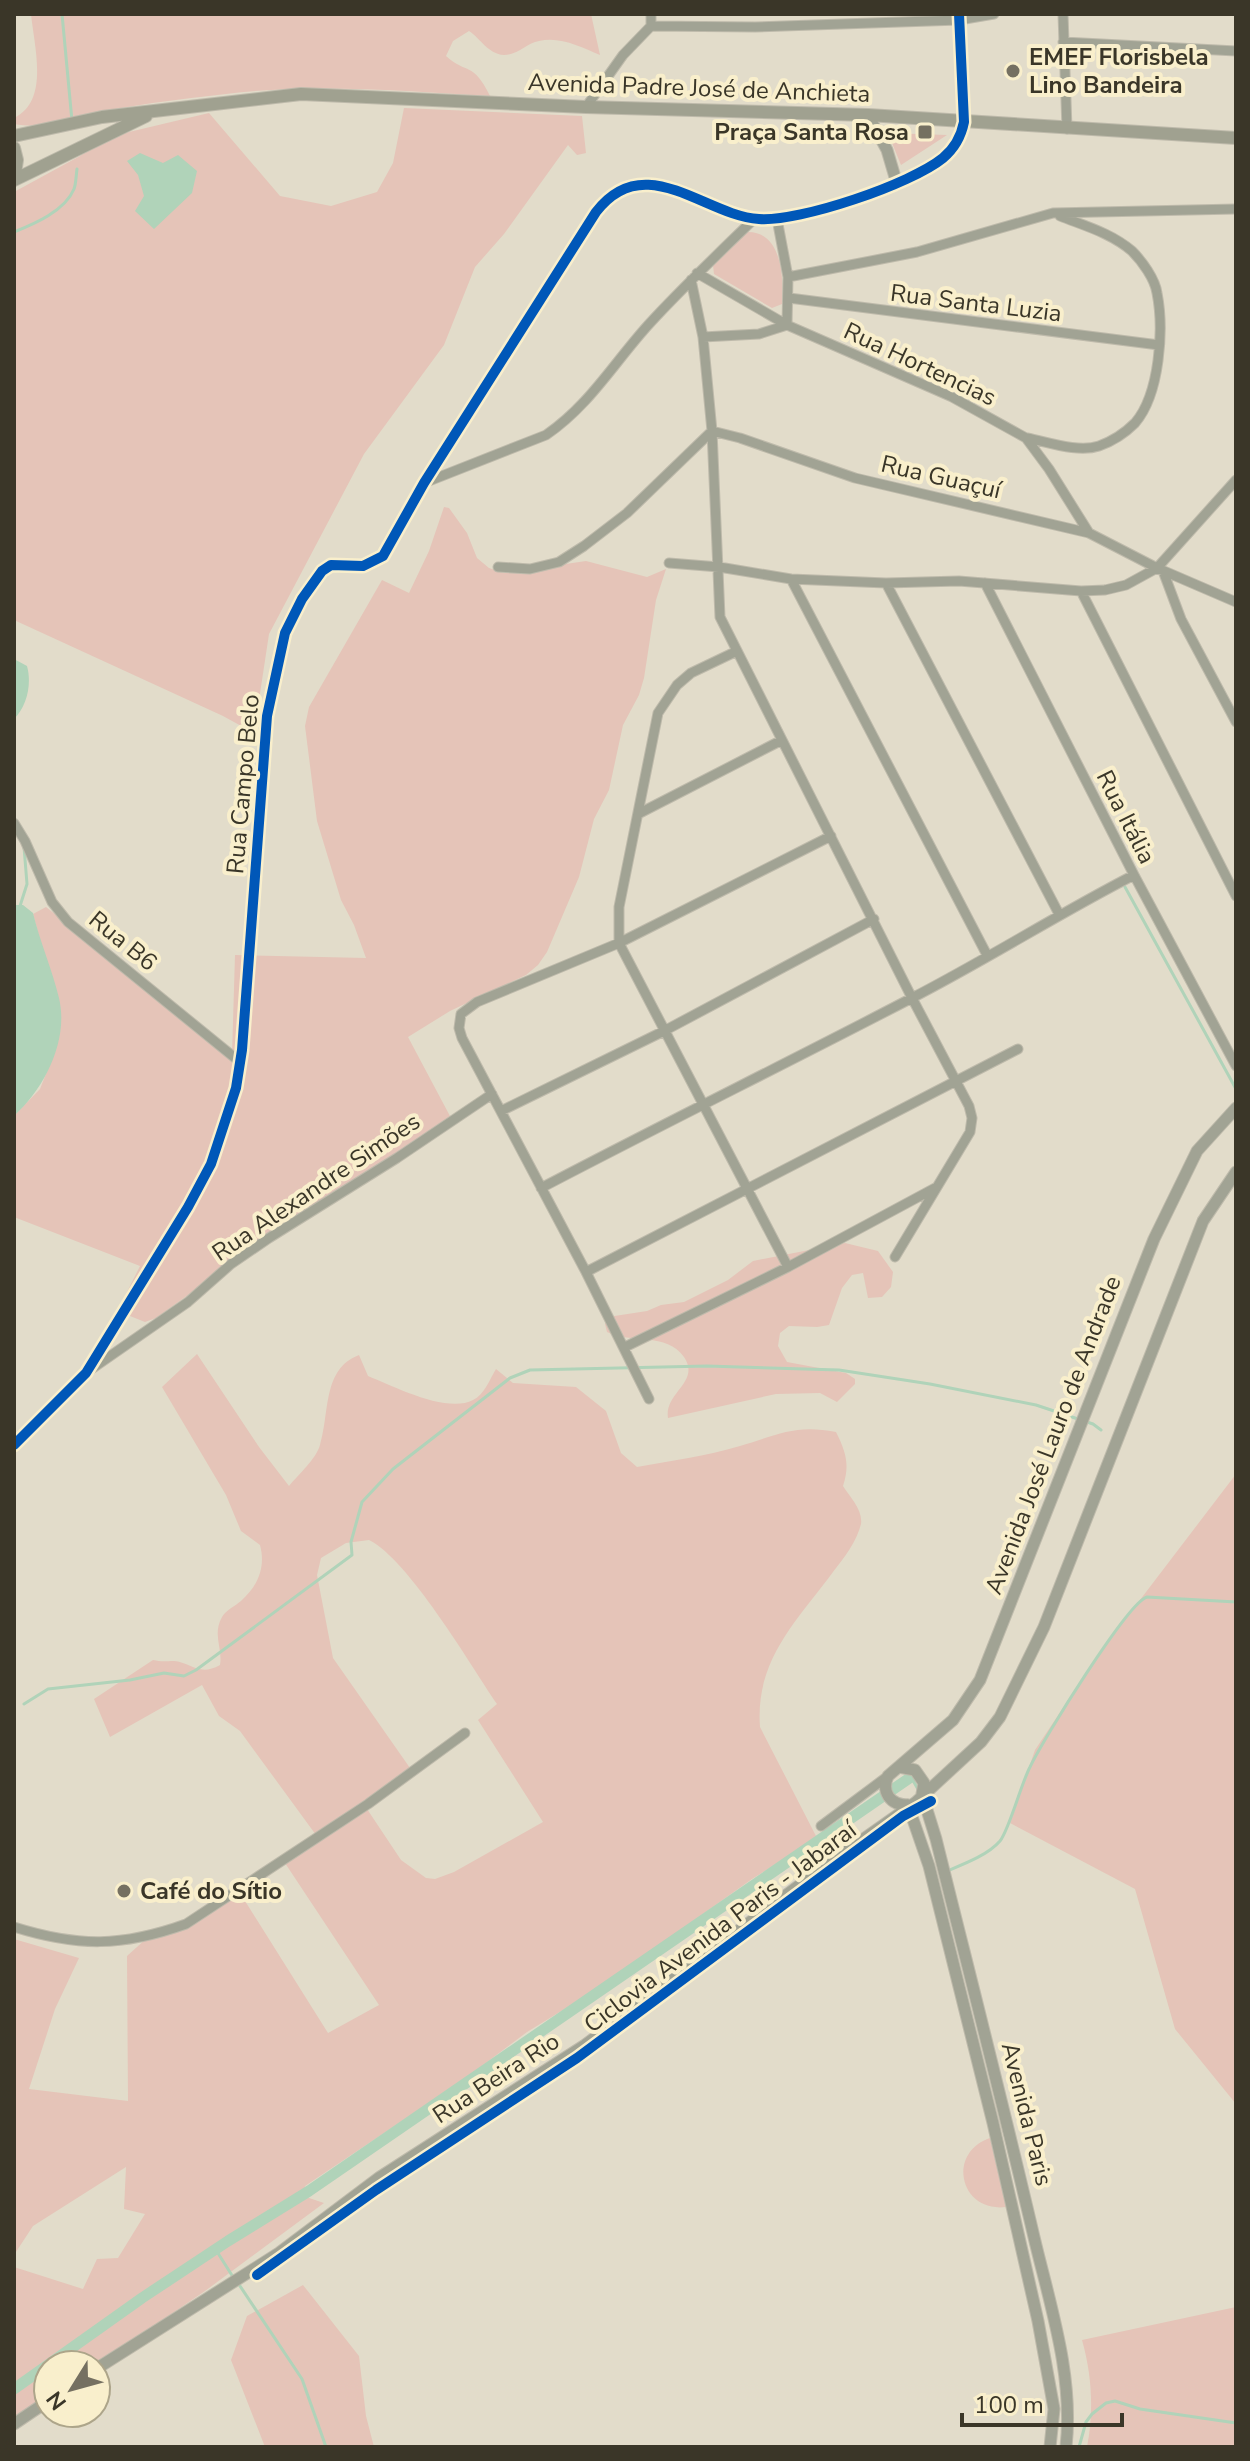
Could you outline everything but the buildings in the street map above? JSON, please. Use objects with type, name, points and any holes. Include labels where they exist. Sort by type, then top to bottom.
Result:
[{"type":"main road","name":"Avenida Padre José de Anchieta","points":[[14,136],[102,117],[301,94],[586,107],[868,115],[1236,138]]},
{"type":"main road","name":"Avenida Padre José de Anchieta","points":[[14,180],[160,109]]},
{"type":"main road","points":[[14,148],[17,160],[14,180]]},
{"type":"street","points":[[586,107],[623,55],[651,26],[651,14]]},
{"type":"street","points":[[755,27],[756,14]]},
{"type":"street","points":[[651,26],[755,27],[994,14]]},
{"type":"street","points":[[1063,14],[1067,129]]},
{"type":"street","points":[[959,17],[964,122]]},
{"type":"street","points":[[1063,42],[1236,51]]},
{"type":"street","points":[[868,115],[887,150],[897,184]]},
{"type":"street","name":"Rua Campo Belo","points":[[14,1445],[86,1373],[211,1164],[236,1088],[240,1062],[267,716],[285,633],[302,599],[322,571],[331,565],[363,566],[383,556],[424,483],[605,200],[616,192],[652,185],[754,219],[777,219],[897,184],[944,157],[962,135],[964,122]]},
{"type":"street","points":[[788,277],[917,252],[1053,213],[1236,209]]},
{"type":"street","points":[[1026,438],[1072,447],[1096,447],[1118,438],[1136,422],[1150,398],[1157,372],[1157,290],[1133,252],[1108,234],[1053,213]]},
{"type":"street","points":[[424,483],[546,435],[564,423],[581,408],[649,324],[754,219]]},
{"type":"street","points":[[703,337],[759,334],[787,325],[788,277],[777,219]]},
{"type":"street","points":[[694,277],[712,431],[720,617],[969,1106],[972,1118],[970,1132],[895,1257]]},
{"type":"street","name":"Rua Hortencias","points":[[694,277],[787,325],[952,397],[1026,438],[1089,533]]},
{"type":"street","name":"Rua Santa Luzia","points":[[789,298],[1159,345]]},
{"type":"street","points":[[498,567],[530,569],[559,562],[627,513],[712,431]]},
{"type":"street","name":"Rua Guaçuí","points":[[712,431],[855,478],[1089,533],[1160,570],[1236,602]]},
{"type":"street","points":[[669,563],[719,567],[791,579],[886,583],[959,581],[1081,591],[1126,585],[1160,570],[1236,480]]},
{"type":"street","points":[[1160,570],[1181,619],[1236,722]]},
{"type":"street","points":[[791,579],[987,955]]},
{"type":"street","points":[[886,583],[1059,914]]},
{"type":"street","name":"Rua Itália","points":[[985,583],[1134,875],[1236,1066]]},
{"type":"street","points":[[1081,591],[1236,896]]},
{"type":"street","points":[[737,651],[691,673],[677,685],[658,713],[619,907],[619,943],[788,1267]]},
{"type":"street","points":[[638,814],[782,740]]},
{"type":"street","name":"Rua B6","points":[[14,823],[52,902],[68,922],[240,1062]]},
{"type":"street","points":[[649,1399],[625,1347],[462,1038],[459,1028],[461,1014],[477,1002],[619,943],[831,836]]},
{"type":"street","points":[[541,1188],[912,998],[1134,875]]},
{"type":"street","points":[[501,1111],[664,1031],[874,919]]},
{"type":"street","points":[[586,1272],[1018,1049]]},
{"type":"street","name":"Rua Alexandre Simões","points":[[86,1373],[188,1302],[231,1264],[492,1094]]},
{"type":"street","name":"Avenida José Lauro de Andrade","points":[[899,1767],[953,1720],[980,1680],[1154,1239],[1197,1151],[1236,1108]]},
{"type":"street","points":[[888,1776],[885,1786],[888,1797],[897,1804],[916,1802],[981,1742],[1000,1717],[1044,1627],[1203,1221],[1236,1172]]},
{"type":"street","points":[[625,1347],[788,1267],[937,1187]]},
{"type":"street","points":[[14,1927],[48,1938],[103,1944],[153,1936],[186,1924],[368,1804],[465,1733]]},
{"type":"street","points":[[821,1826],[899,1767],[910,1767],[919,1773],[924,1783],[922,1794]]},
{"type":"street","name":"Avenida Paris","points":[[922,1794],[936,1839],[1056,2334],[1065,2377],[1069,2424],[1066,2447]]},
{"type":"street","name":"Avenida Paris","points":[[908,1805],[929,1866],[1031,2290],[1051,2386],[1054,2425],[1050,2447]]},
{"type":"street","name":"Rua Beira Rio","points":[[112,2359],[279,2253],[380,2177],[585,2045],[908,1805]]},
{"type":"street","points":[[14,2424],[32,2412]]},
{"type":"shaded area","points":[[31,14],[591,14],[600,55],[555,40],[535,42],[509,54],[498,54],[469,31],[453,41],[446,56],[474,73],[490,96],[292,89],[153,103],[41,125],[14,124],[14,118],[25,110],[32,99],[36,86]]},
{"type":"shaded area","points":[[404,108],[582,116],[586,153],[577,155],[568,145],[504,234],[475,267],[444,345],[364,454],[269,634],[254,733],[14,620],[14,192],[108,137],[209,113],[280,196],[331,206],[377,192],[393,163]]},
{"type":"shaded area","points":[[888,133],[947,135],[901,165]]},
{"type":"shaded area","points":[[140,153],[163,163],[178,155],[197,171],[192,193],[154,229],[135,211],[144,196],[138,175],[127,161]]},
{"type":"shaded area","points":[[746,232],[758,233],[774,247],[781,269],[782,304],[772,308],[714,274],[713,265]]},
{"type":"shaded area","points":[[444,507],[449,508],[467,533],[477,558],[489,568],[504,573],[586,561],[647,577],[666,569],[656,600],[644,678],[623,725],[609,790],[594,819],[579,877],[547,952],[538,965],[526,975],[450,1011],[408,1037],[451,1118],[288,1223],[156,1318],[145,1322],[130,1316],[123,1300],[140,1266],[14,1217],[14,1116],[40,1089],[51,1061],[44,955],[33,914],[46,907],[232,1055],[235,955],[366,958],[341,900],[317,821],[305,726],[309,707],[382,580],[409,593],[429,551]]},
{"type":"shaded area","points":[[14,659],[27,666],[29,680],[25,701],[14,719]]},
{"type":"shaded area","points":[[14,905],[23,905],[33,913],[59,998],[61,1030],[52,1062],[36,1092],[14,1116]]},
{"type":"shaded area","points":[[845,1243],[878,1251],[893,1272],[891,1287],[882,1297],[868,1298],[863,1273],[852,1275],[842,1288],[829,1325],[789,1326],[780,1333],[778,1346],[787,1362],[846,1373],[855,1379],[855,1384],[837,1402],[820,1393],[776,1394],[668,1418],[671,1401],[688,1374],[684,1357],[668,1344],[607,1332],[605,1324],[608,1317],[684,1302],[728,1280],[753,1261]]},
{"type":"shaded area","points":[[197,1354],[289,1486],[318,1450],[333,1381],[347,1362],[359,1355],[368,1376],[420,1397],[449,1404],[477,1398],[496,1369],[513,1383],[576,1387],[606,1411],[621,1453],[637,1467],[714,1453],[787,1432],[809,1429],[836,1432],[846,1459],[843,1486],[858,1509],[861,1524],[846,1555],[781,1643],[764,1682],[760,1703],[760,1727],[817,1838],[752,1879],[599,1988],[527,2032],[466,2078],[305,2186],[304,2192],[309,2195],[306,2197],[324,2203],[205,2291],[112,2354],[112,2349],[32,2349],[32,2408],[14,2420],[14,2267],[83,2289],[97,2259],[118,2258],[145,2214],[124,2209],[126,2167],[33,2226],[14,2255],[14,1939],[79,1958],[55,2009],[29,2089],[128,2101],[127,1956],[147,1938],[193,1923],[240,1893],[328,2033],[379,2005],[283,1860],[316,1835],[240,1731],[219,1716],[202,1685],[110,1737],[94,1699],[153,1660],[180,1662],[206,1670],[220,1665],[219,1624],[226,1612],[252,1589],[262,1561],[260,1545],[241,1531],[226,1495],[162,1387]],"holes":[[[369,1540],[402,1568],[438,1614],[497,1704],[478,1720],[543,1822],[454,1872],[435,1879],[426,1878],[401,1860],[363,1803],[410,1768],[333,1658],[317,1575],[321,1558],[346,1543]]]},
{"type":"shaded area","points":[[1236,1474],[1236,2104],[1175,2029],[1135,1889],[1010,1823],[1035,1750],[1098,1655]]},
{"type":"shaded area","points":[[990,2138],[1006,2207],[978,2201],[969,2192],[964,2180],[967,2156]]},
{"type":"shaded area","points":[[303,2285],[359,2356],[366,2416],[374,2447],[265,2447],[231,2360],[247,2316]]},
{"type":"shaded area","points":[[1236,2307],[1236,2447],[1087,2447],[1091,2394],[1082,2340]]},
{"type":"waterway","points":[[62,14],[72,121]]},
{"type":"waterway","points":[[14,232],[48,216],[64,204],[74,189],[77,169]]},
{"type":"waterway","points":[[20,906],[27,884],[24,847]]},
{"type":"waterway","points":[[1125,887],[1236,1089]]},
{"type":"waterway","points":[[24,1704],[48,1689],[164,1673],[184,1676],[196,1670],[352,1555],[351,1542],[362,1502],[393,1469],[510,1378],[530,1370],[707,1366],[839,1370],[1036,1405],[1093,1424],[1101,1430]]},
{"type":"waterway","points":[[947,1871],[982,1855],[1000,1841],[1038,1752],[1086,1674],[1137,1605],[1147,1597],[1236,1602]]},
{"type":"waterway","points":[[911,1777],[919,1791]]},
{"type":"waterway","points":[[14,2389],[142,2298],[309,2191],[911,1777]]},
{"type":"waterway","points":[[216,2250],[233,2277]]},
{"type":"waterway","points":[[238,2283],[302,2379],[326,2447]]},
{"type":"waterway","points":[[1079,2447],[1086,2422],[1092,2414],[1106,2403],[1115,2401],[1140,2409],[1236,2423]]},
{"type":"cycle path","points":[[14,1445],[86,1373],[211,1164],[236,1088],[242,1050],[267,716],[285,633],[302,599],[322,571],[331,565],[363,566],[383,556],[424,483],[596,212],[615,194],[635,186],[655,185],[739,215],[759,219],[777,218],[827,208],[882,190],[943,158],[957,142],[964,122],[959,14]]},
{"type":"cycle path","name":"Ciclovia Avenida Paris - Jabaraí","points":[[257,2275],[376,2190],[577,2058],[903,1816],[931,1801]]},
{"type":"place","name":"EMEF Florisbela Lino Bandeira","points":[[1013,71]]},
{"type":"place","name":"Praça Santa Rosa","points":[[925,132]]},
{"type":"place","name":"Café do Sítio","points":[[124,1891]]}]
